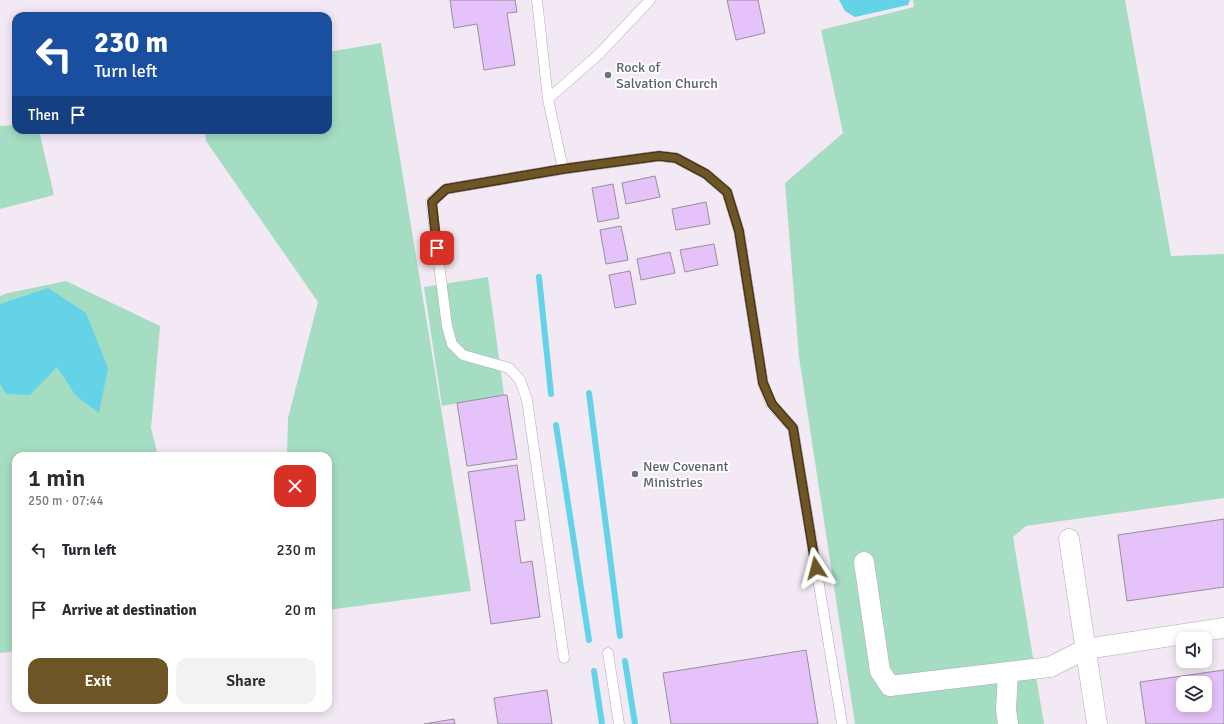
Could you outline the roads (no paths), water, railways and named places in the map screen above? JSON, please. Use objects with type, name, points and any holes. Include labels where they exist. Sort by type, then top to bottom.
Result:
[{"type":"street","points":[[1069,539],[1097,724]]},
{"type":"street","points":[[864,562],[880,671],[890,686],[1050,666],[1086,649],[1224,628]]},
{"type":"street","points":[[1008,672],[1006,710],[1008,724]]},
{"type":"lane","points":[[537,0],[548,99],[563,169]]},
{"type":"lane","points":[[548,99],[599,54],[650,0]]},
{"type":"lane","points":[[564,658],[527,400],[520,380],[509,368],[463,355],[452,344],[447,326],[432,202],[446,189],[563,169],[659,156],[676,158],[706,174],[727,192],[739,231],[763,383],[772,404],[793,428],[842,724]]},
{"type":"lane","points":[[608,653],[619,724]]},
{"type":"water","points":[[839,0],[910,0],[908,5],[855,17],[845,11]]},
{"type":"water","points":[[48,288],[86,313],[108,368],[99,413],[76,396],[57,367],[30,395],[6,394],[0,384],[0,304]]},
{"type":"waterway","points":[[539,277],[551,394]]},
{"type":"waterway","points":[[589,393],[620,636]]},
{"type":"waterway","points":[[556,425],[589,640]]},
{"type":"waterway","points":[[625,661],[635,724]]},
{"type":"waterway","points":[[594,671],[602,724]]},
{"type":"place","name":"Rock of Salvation Church","points":[[608,75]]},
{"type":"place","name":"New Covenant Ministries","points":[[635,474]]}]
